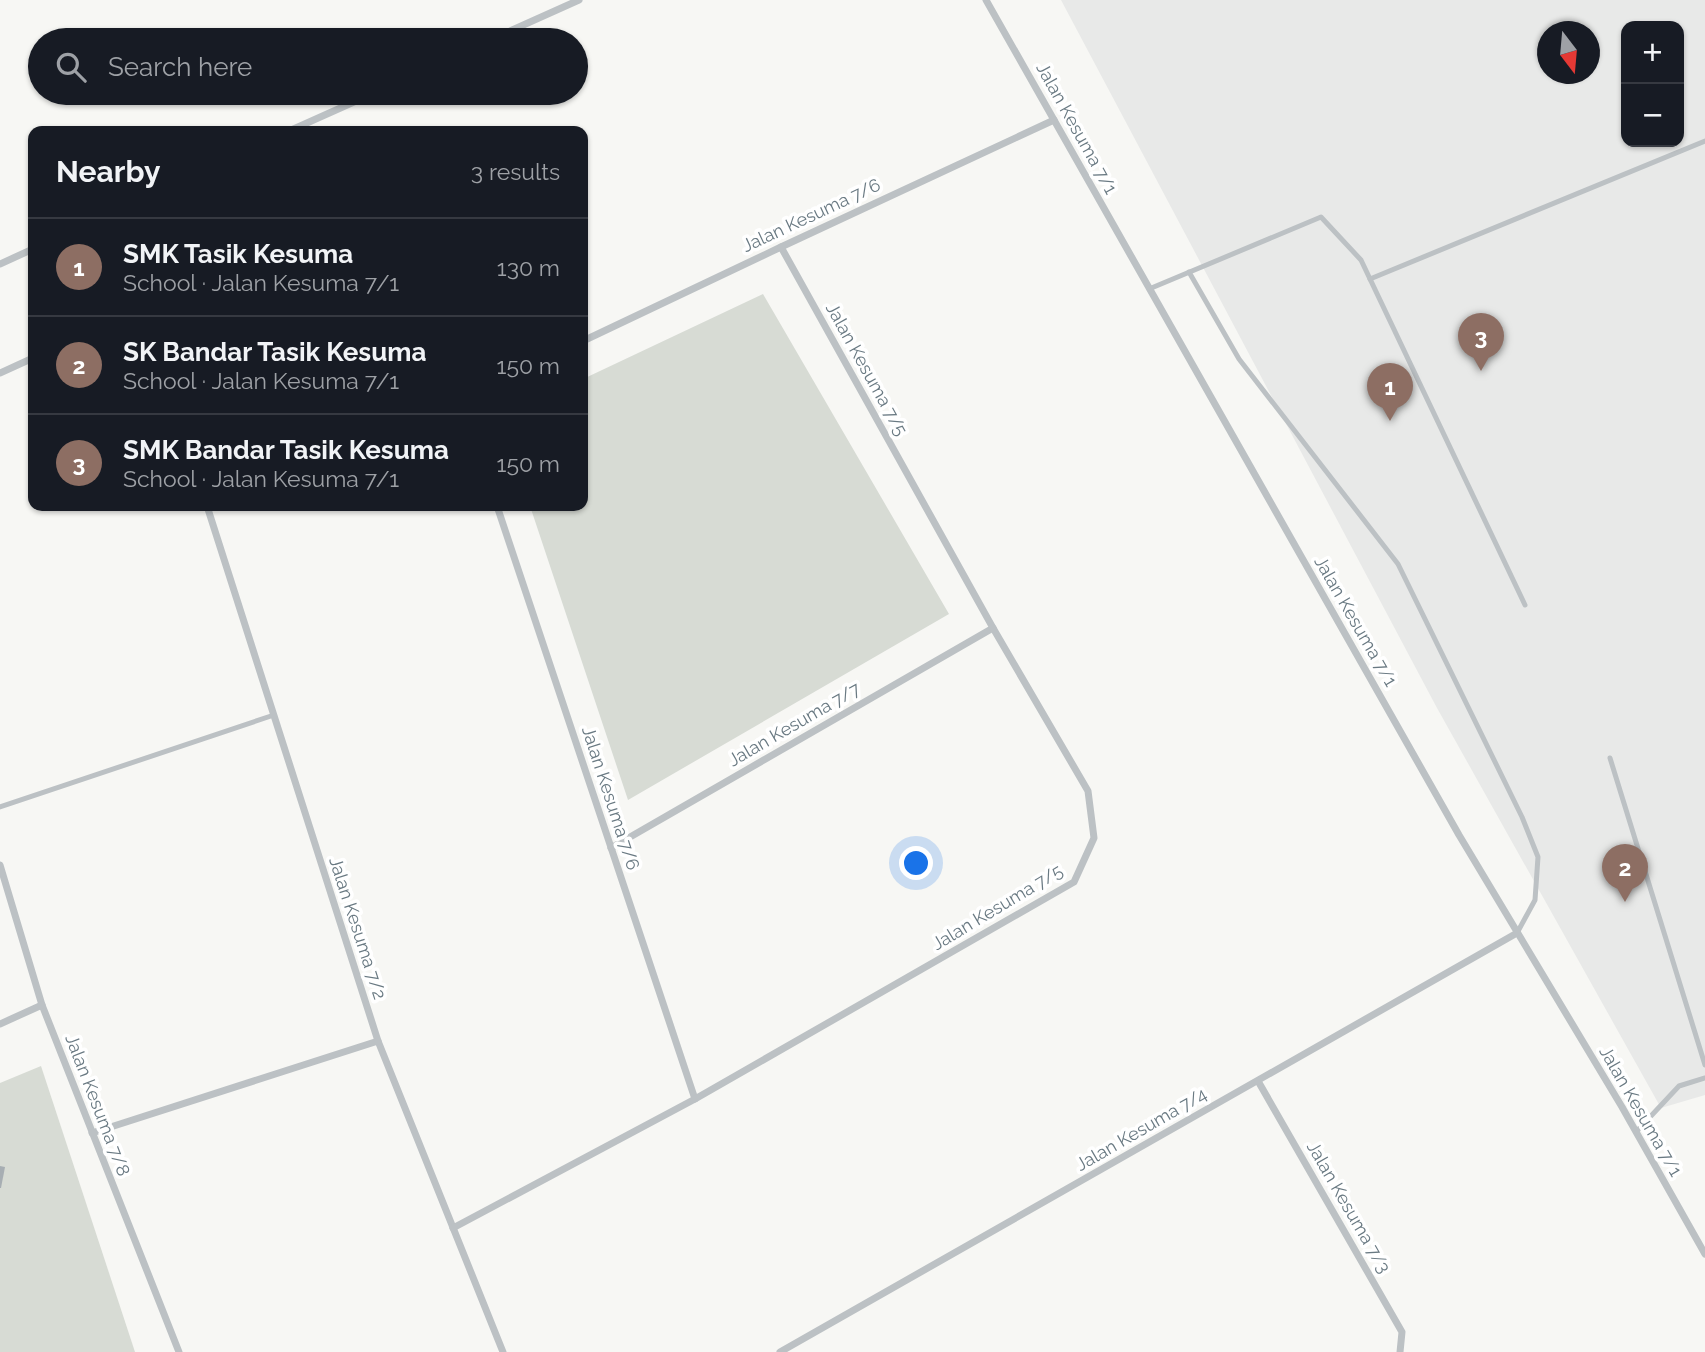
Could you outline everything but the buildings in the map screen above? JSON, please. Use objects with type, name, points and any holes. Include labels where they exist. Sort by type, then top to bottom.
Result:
[{"type":"street","points":[[517,28],[579,0]]},
{"type":"street","name":"Jalan Kesuma 7/1","points":[[986,0],[1452,823],[1636,1132],[1705,1254]]},
{"type":"street","points":[[300,126],[347,105]]},
{"type":"street","name":"Jalan Kesuma 7/6","points":[[588,339],[1054,120]]},
{"type":"street","name":"Jalan Kesuma 7/5","points":[[453,1228],[695,1099],[1074,882],[1094,838],[1088,792],[993,628],[781,247]]},
{"type":"street","points":[[0,264],[28,250]]},
{"type":"street","points":[[0,373],[28,360]]},
{"type":"street","name":"Jalan Kesuma 7/2","points":[[209,511],[378,1041],[503,1352]]},
{"type":"street","name":"Jalan Kesuma 7/6","points":[[499,511],[695,1099]]},
{"type":"street","name":"Jalan Kesuma 7/7","points":[[611,848],[993,628]]},
{"type":"street","name":"Jalan Kesuma 7/8","points":[[0,865],[42,1005],[179,1352]]},
{"type":"street","name":"Jalan Kesuma 7/4","points":[[780,1352],[1517,933]]},
{"type":"street","points":[[0,1024],[42,1005]]},
{"type":"street","points":[[92,1133],[378,1041]]},
{"type":"street","name":"Jalan Kesuma 7/3","points":[[1258,1081],[1402,1332],[1400,1352]]},
{"type":"lane","points":[[1370,279],[1705,141]]},
{"type":"lane","points":[[1149,289],[1321,217],[1361,260],[1525,605]]},
{"type":"lane","points":[[1189,272],[1239,359],[1398,564],[1522,817],[1538,858],[1535,900],[1517,933]]},
{"type":"lane","points":[[0,807],[274,715]]},
{"type":"lane","points":[[1610,758],[1705,1065]]},
{"type":"lane","points":[[1636,1132],[1679,1086],[1705,1078]]},
{"type":"shaded area","points":[[1061,0],[1705,0],[1705,1095],[1661,1108],[1437,708]]},
{"type":"shaded area","points":[[763,294],[949,614],[628,800],[532,511],[588,511],[588,377]]},
{"type":"shaded area","points":[[41,1066],[135,1352],[0,1352],[0,1083]]},
{"type":"place","name":"SMK Bandar Tasik Kesuma","points":[[1481,371]]},
{"type":"place","name":"SMK Tasik Kesuma","points":[[1390,421]]},
{"type":"place","name":"SK Bandar Tasik Kesuma","points":[[1625,902]]}]
